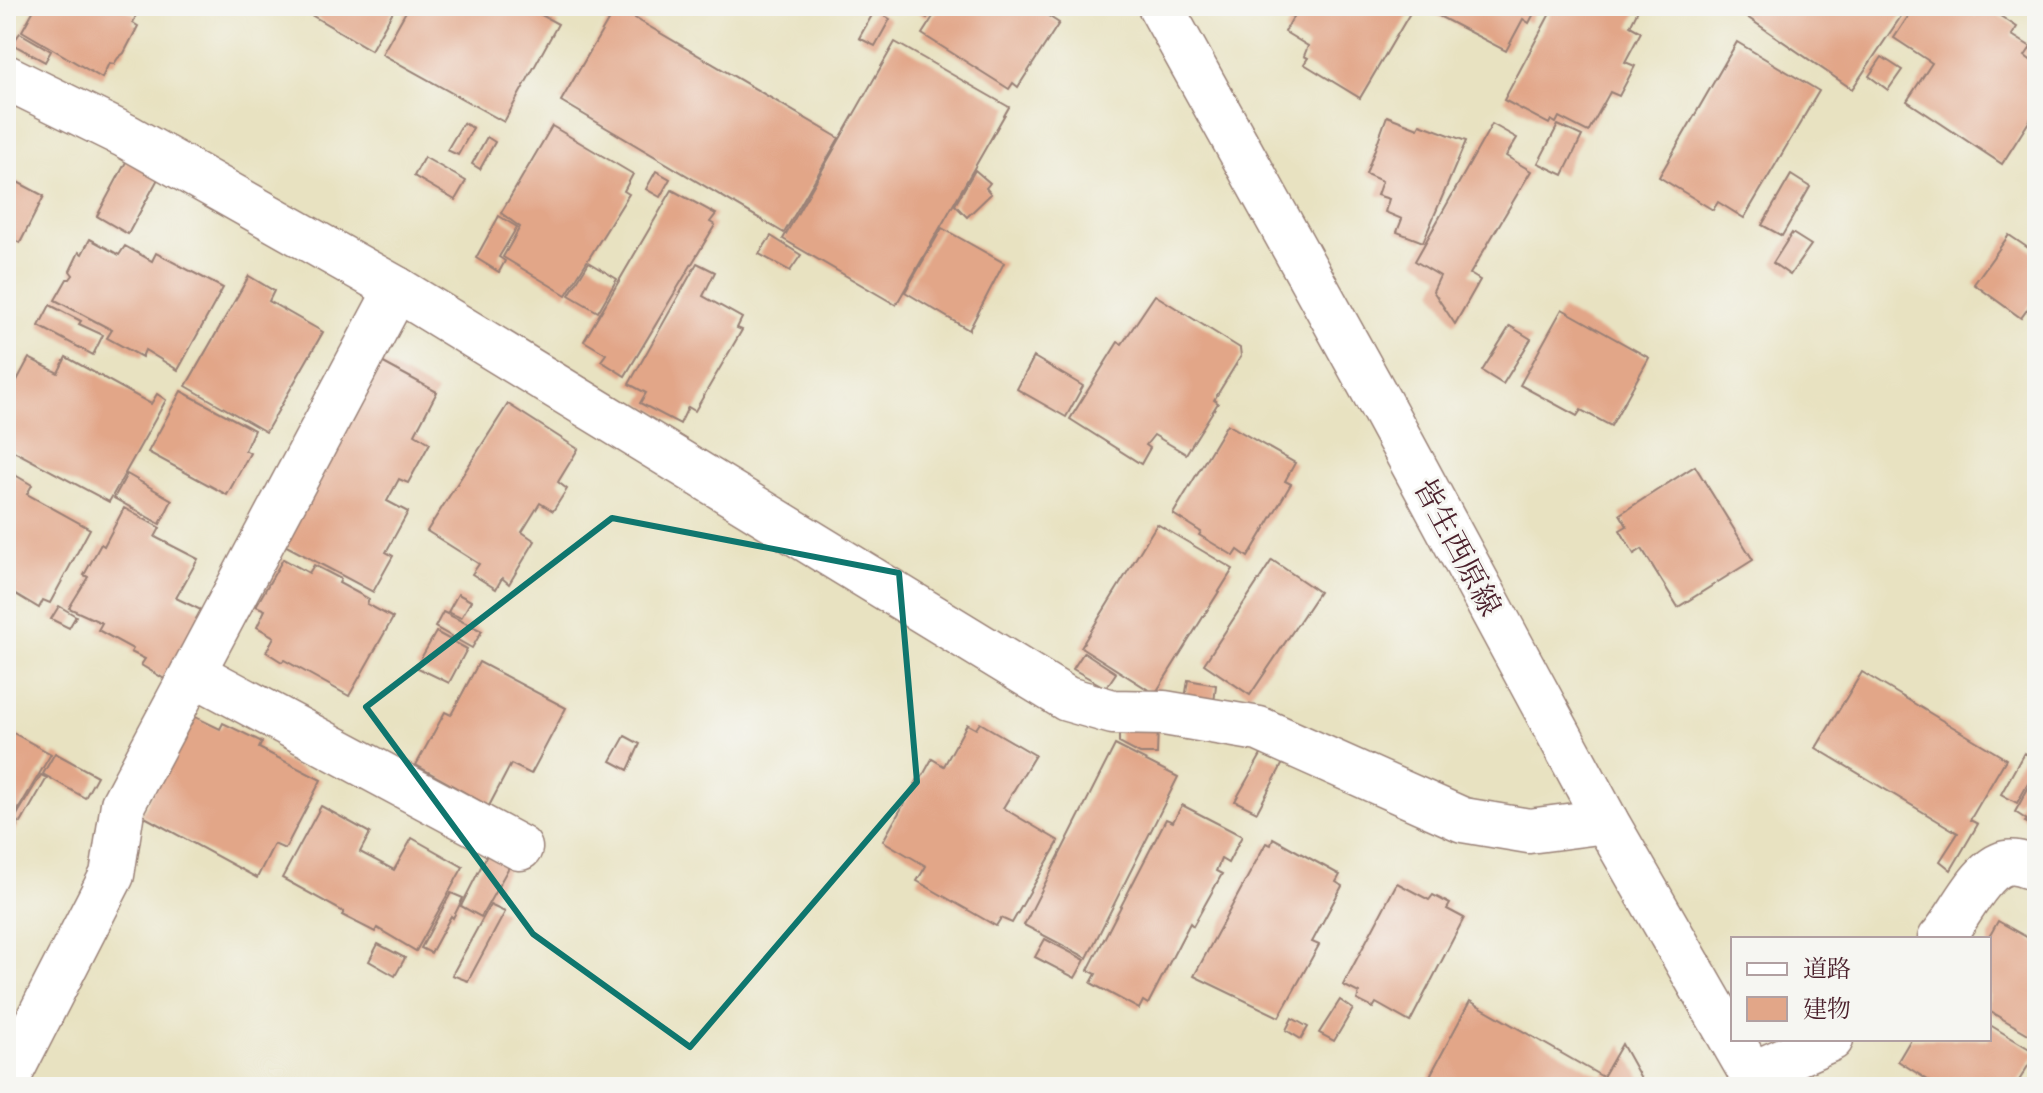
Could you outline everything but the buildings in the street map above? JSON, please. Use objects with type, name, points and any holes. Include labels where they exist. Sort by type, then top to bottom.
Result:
[{"type":"street","name":"皆生西原線","points":[[1160,6],[1378,399],[1606,821],[1731,1039]]},
{"type":"street","points":[[6,77],[126,136],[397,289],[1067,699],[1113,712],[1164,713],[1259,729],[1463,820],[1529,831],[1606,821]]},
{"type":"street","points":[[6,1082],[112,875],[123,804],[397,289]]},
{"type":"street","points":[[193,673],[520,848]]},
{"type":"street","points":[[1942,937],[1990,871],[2004,863],[2015,862],[2037,869]]},
{"type":"street","name":"皆生西原線","points":[[1732,1041],[1755,1081]]},
{"type":"street","points":[[1755,1081],[1827,1041]]},
{"type":"highlighted area","points":[[612,518],[899,573],[917,782],[690,1047],[533,934],[366,707]]}]
